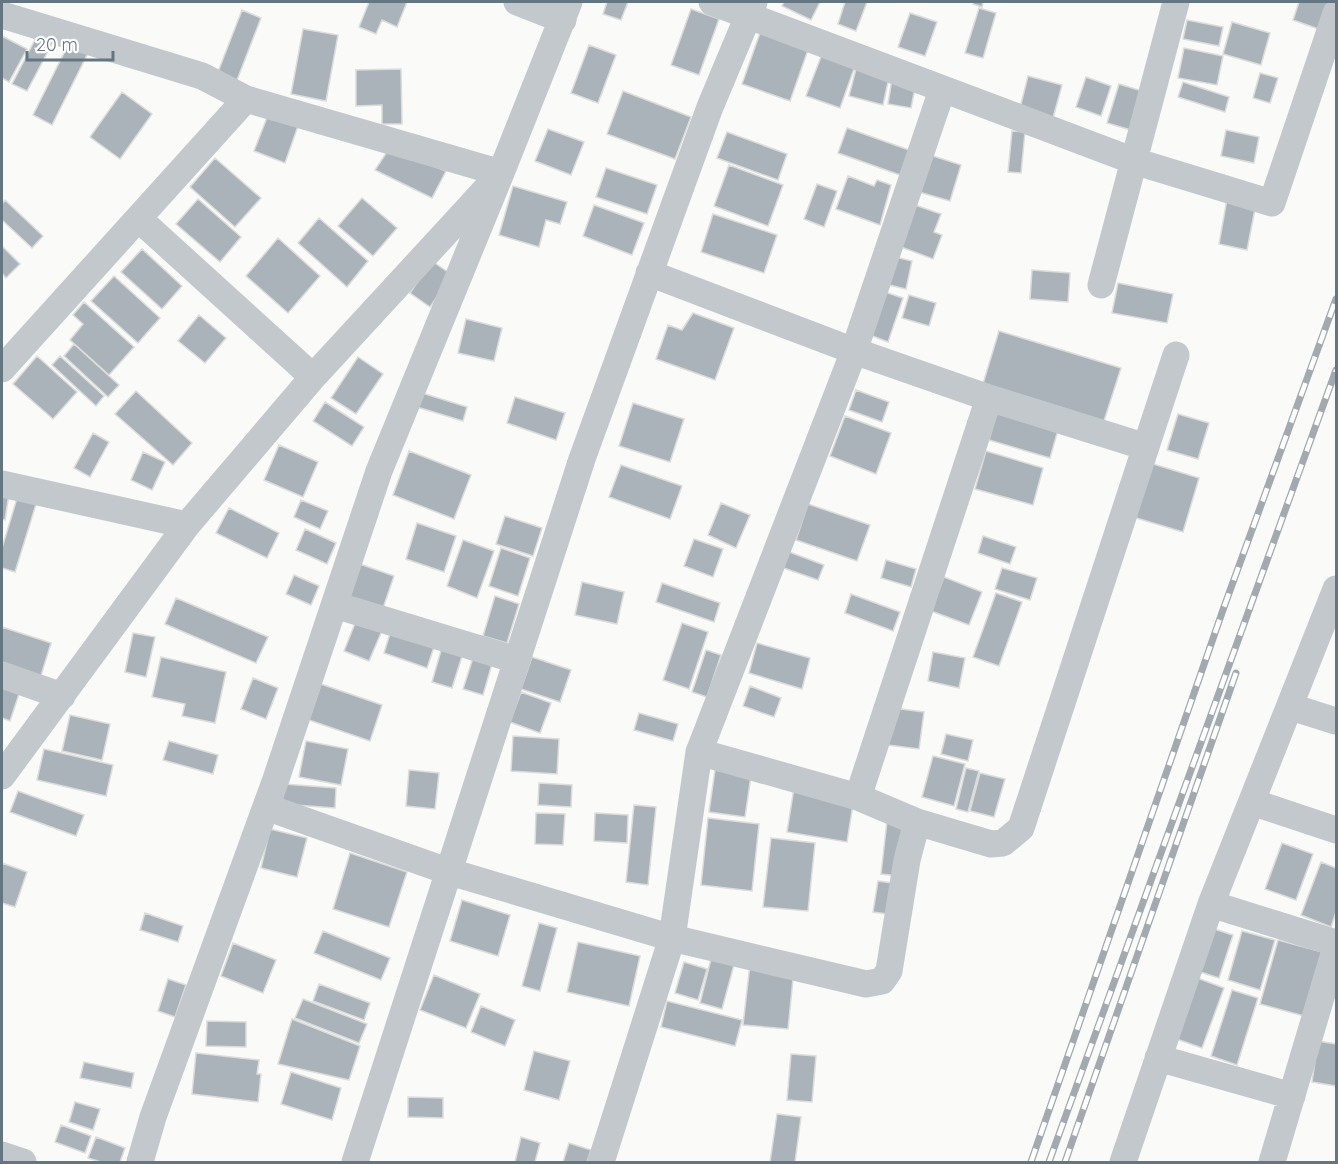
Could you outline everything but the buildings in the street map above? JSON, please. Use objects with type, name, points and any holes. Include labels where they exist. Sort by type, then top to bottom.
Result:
[{"type":"street","points":[[140,1162],[153,1117],[266,807],[380,471],[566,11],[518,2]]},
{"type":"street","points":[[712,2],[752,8],[942,90],[1134,161],[1272,203],[1336,13]]},
{"type":"street","points":[[1101,285],[1119,209],[1176,2]]},
{"type":"street","points":[[355,1162],[447,871],[582,459],[710,107],[752,8]]},
{"type":"street","points":[[2,15],[202,76],[246,99],[501,173]]},
{"type":"street","points":[[601,1162],[672,938],[699,752],[854,351],[942,90]]},
{"type":"street","points":[[2,369],[246,99]]},
{"type":"street","points":[[2,776],[187,525],[313,377],[501,173]]},
{"type":"street","points":[[139,219],[313,377]]},
{"type":"street","points":[[649,273],[854,351],[989,399],[1146,447]]},
{"type":"street","points":[[699,752],[858,797],[917,822],[991,844],[1003,843],[1021,828],[1176,356]]},
{"type":"street","points":[[858,797],[989,399]]},
{"type":"street","points":[[2,484],[187,525]]},
{"type":"street","points":[[1123,1162],[1211,904],[1336,589]]},
{"type":"street","points":[[335,605],[516,660]]},
{"type":"street","points":[[2,675],[62,696]]},
{"type":"street","points":[[1291,707],[1336,721]]},
{"type":"street","points":[[1252,802],[1336,831]]},
{"type":"street","points":[[266,807],[447,871],[672,938],[866,984],[882,981],[889,971],[907,860],[917,822]]},
{"type":"street","points":[[1211,904],[1336,945],[1272,1162]]},
{"type":"street","points":[[1158,1058],[1292,1096]]},
{"type":"street","points":[[2,1155],[23,1162]]},
{"type":"railway","points":[[1031,1162],[1224,607],[1336,299]]},
{"type":"railway","points":[[1049,1162],[1336,370]]},
{"type":"railway","points":[[1065,1162],[1236,673]]}]
